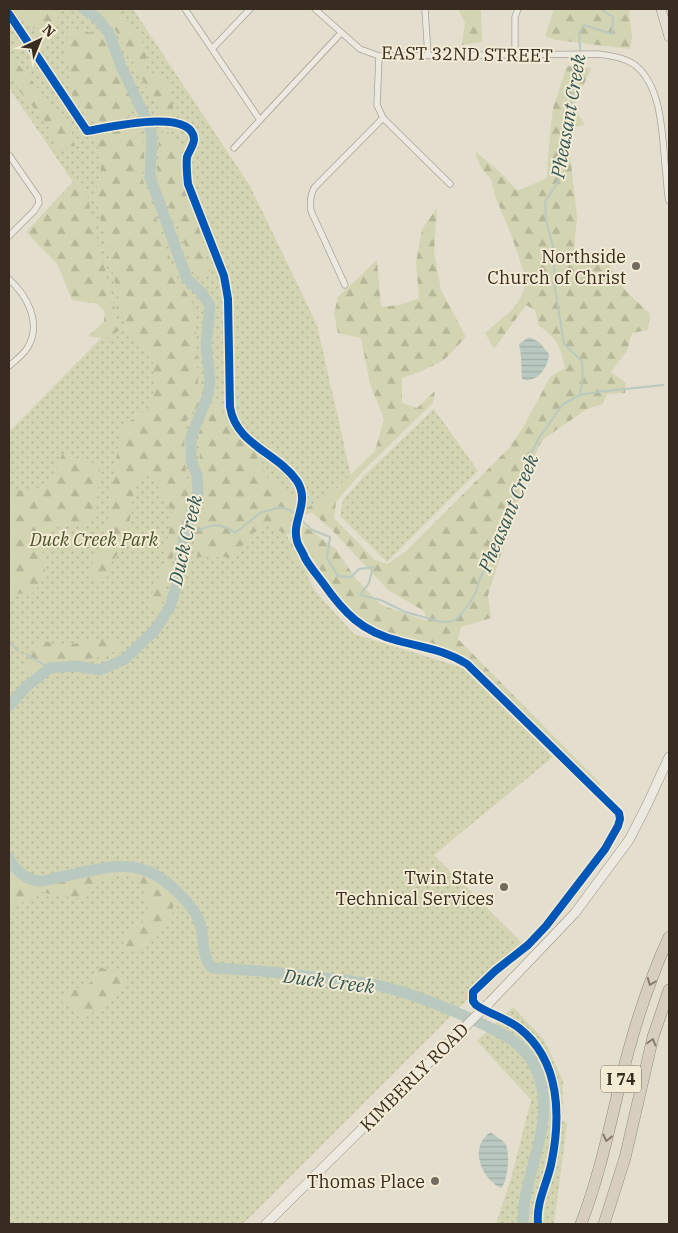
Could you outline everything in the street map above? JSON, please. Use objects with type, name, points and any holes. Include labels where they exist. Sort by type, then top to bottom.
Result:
[{"type":"highway","name":"I 74","points":[[582,1224],[597,1179],[636,1024],[649,985],[669,937]]},
{"type":"highway","name":"I 74","points":[[604,1224],[625,1158],[653,1037],[669,990]]},
{"type":"main road","points":[[662,9],[669,37]]},
{"type":"main road","name":"KIMBERLY ROAD","points":[[266,1224],[490,1002],[575,913],[629,840],[648,805],[669,757]]},
{"type":"street","points":[[185,9],[260,120]]},
{"type":"street","points":[[212,48],[250,9]]},
{"type":"street","name":"EAST 32ND STREET","points":[[315,9],[360,49],[379,56],[601,55],[622,58],[634,65],[651,84],[655,95],[660,118],[669,201]]},
{"type":"street","points":[[425,9],[428,56]]},
{"type":"street","points":[[515,55],[515,17],[518,9]]},
{"type":"street","points":[[234,148],[341,33]]},
{"type":"street","points":[[379,56],[377,105],[383,118],[450,184]]},
{"type":"street","points":[[345,285],[311,211],[310,195],[314,188],[383,118]]},
{"type":"street","points":[[9,155],[38,197],[39,203],[34,211],[9,236]]},
{"type":"street","points":[[9,279],[27,301],[32,312],[34,331],[28,347],[9,366]]},
{"type":"green space","name":"Duck Creek Park","points":[[9,9],[133,9],[250,186],[317,325],[352,480],[328,506],[281,524],[315,591],[354,634],[463,668],[553,757],[434,855],[523,944],[243,1224],[9,1224],[9,432],[116,323],[26,232],[73,182],[9,88]]},
{"type":"green space","points":[[19,9],[61,9],[54,29],[31,28]]},
{"type":"green space","points":[[98,9],[118,9],[146,47],[146,68],[170,85],[174,114],[161,113],[111,22]]},
{"type":"green space","points":[[458,9],[481,9],[482,42],[462,45],[465,22]]},
{"type":"green space","points":[[554,9],[629,9],[632,37],[630,49],[557,40],[545,36]]},
{"type":"green space","points":[[69,27],[103,36],[129,92],[130,116],[110,122],[87,119],[71,93],[66,48]]},
{"type":"green space","points":[[14,59],[52,106],[71,126],[75,148],[56,150],[49,128],[13,80],[9,61]]},
{"type":"green space","points":[[567,66],[591,68],[574,107],[585,125],[567,128],[577,216],[574,249],[585,265],[609,265],[625,290],[650,314],[648,330],[632,333],[627,351],[611,372],[626,383],[625,393],[607,394],[603,404],[587,409],[542,440],[526,476],[488,595],[491,618],[461,627],[458,639],[601,784],[597,787],[458,653],[429,642],[399,637],[372,627],[348,608],[316,564],[301,538],[303,525],[336,549],[356,579],[381,605],[427,621],[424,611],[388,590],[332,530],[307,508],[337,488],[375,451],[384,419],[370,384],[361,338],[338,333],[334,314],[338,297],[377,260],[381,307],[400,305],[419,298],[416,262],[422,229],[437,208],[434,252],[441,290],[466,337],[444,360],[402,378],[402,403],[417,408],[435,391],[433,403],[361,473],[336,502],[334,518],[375,560],[387,564],[405,552],[510,447],[525,424],[550,377],[565,368],[562,354],[554,339],[539,326],[535,310],[526,305],[494,349],[485,333],[511,311],[521,297],[527,282],[511,234],[495,196],[491,179],[481,168],[475,151],[502,174],[517,191],[547,178],[553,108]]},
{"type":"green space","points":[[137,127],[145,147],[142,178],[176,276],[196,309],[199,404],[184,424],[185,464],[189,490],[160,611],[146,608],[164,564],[172,512],[150,472],[135,484],[127,539],[100,581],[87,573],[106,536],[121,428],[149,407],[156,383],[152,358],[127,334],[95,196],[101,170],[96,135]]},
{"type":"green space","points":[[165,129],[181,148],[182,178],[197,221],[211,276],[195,278],[180,229],[157,182],[159,138]]},
{"type":"green space","points":[[76,179],[85,185],[120,330],[106,339],[88,336],[104,322],[105,305],[72,300],[54,255],[29,232]]},
{"type":"green space","points":[[214,399],[219,403],[227,426],[259,455],[266,476],[295,500],[292,531],[295,545],[316,582],[291,559],[290,535],[267,526],[251,534],[234,557],[197,557],[193,529],[206,499],[200,459],[199,433]]},
{"type":"green space","points":[[434,409],[478,471],[387,562],[340,516],[343,500],[366,474]]},
{"type":"green space","points":[[62,454],[100,465],[95,517],[82,525],[61,524],[41,541],[46,576],[33,593],[10,594],[9,596],[9,492],[50,486]]},
{"type":"green space","points":[[107,638],[124,648],[99,657],[56,664],[25,678],[25,662],[43,640],[62,647]]},
{"type":"green space","points":[[9,867],[13,873],[30,883],[53,883],[121,869],[151,877],[174,896],[172,921],[142,951],[121,952],[125,936],[145,921],[147,901],[139,879],[123,874],[93,883],[78,898],[39,892],[14,908],[9,924]]},
{"type":"green space","points":[[99,967],[127,976],[122,991],[84,1018],[62,1002],[64,994],[90,983]]},
{"type":"green space","points":[[513,1007],[544,1040],[563,1081],[562,1121],[567,1123],[554,1224],[496,1224],[511,1179],[531,1100],[477,1041]]},
{"type":"shaded area","points":[[529,337],[539,342],[549,354],[541,374],[527,380],[522,379],[519,344]]},
{"type":"shaded area","points":[[491,1132],[503,1141],[507,1149],[507,1173],[501,1188],[488,1177],[480,1162],[480,1145]]},
{"type":"waterway","name":"Duck Creek","points":[[9,706],[26,687],[50,668],[75,666],[100,670],[125,659],[155,630],[170,607],[176,587],[184,537],[198,493],[197,475],[191,460],[191,437],[208,395],[210,381],[206,345],[210,306],[201,292],[187,279],[150,177],[152,137],[150,127],[121,66],[109,33],[97,18],[84,9]]},
{"type":"waterway","name":"Pheasant Creek","points":[[184,537],[216,525],[228,528],[235,533],[260,513],[280,507],[290,510],[312,530],[330,537],[327,558],[338,576],[351,577],[359,569],[373,567],[369,583],[360,595],[381,600],[405,612],[442,622],[454,621],[459,617],[476,592],[527,461],[539,438],[563,404],[580,395],[583,377],[582,361],[564,344],[555,288],[553,246],[546,221],[545,202],[559,180],[563,122],[570,108],[581,59],[579,33],[584,25],[612,34],[613,17],[601,9]]},
{"type":"waterway","points":[[581,395],[663,385]]},
{"type":"waterway","points":[[9,641],[18,651]]},
{"type":"waterway","points":[[26,654],[50,668]]},
{"type":"waterway","name":"Duck Creek","points":[[9,858],[14,867],[22,874],[36,881],[46,881],[92,870],[115,867],[137,868],[155,875],[180,894],[194,911],[201,927],[205,953],[211,967],[275,972],[380,986],[404,992],[440,1006],[508,1037],[524,1051],[537,1070],[544,1101],[540,1136],[524,1206],[523,1224]]},
{"type":"cycle path","points":[[9,14],[87,131],[147,122],[179,124],[190,129],[194,139],[187,157],[188,184],[224,276],[228,299],[230,407],[240,431],[289,471],[297,481],[302,497],[296,526],[298,543],[309,565],[331,594],[364,627],[386,637],[442,652],[467,664],[619,813],[618,826],[605,849],[546,926],[528,945],[495,971],[473,992],[473,1001],[476,1005],[519,1028],[533,1041],[550,1073],[554,1091],[556,1128],[551,1165],[538,1209],[538,1224]]},
{"type":"place","name":"Northside Church of Christ","points":[[636,266]]},
{"type":"place","name":"Twin State Technical Services","points":[[504,887]]},
{"type":"place","name":"Thomas Place","points":[[435,1181]]}]
